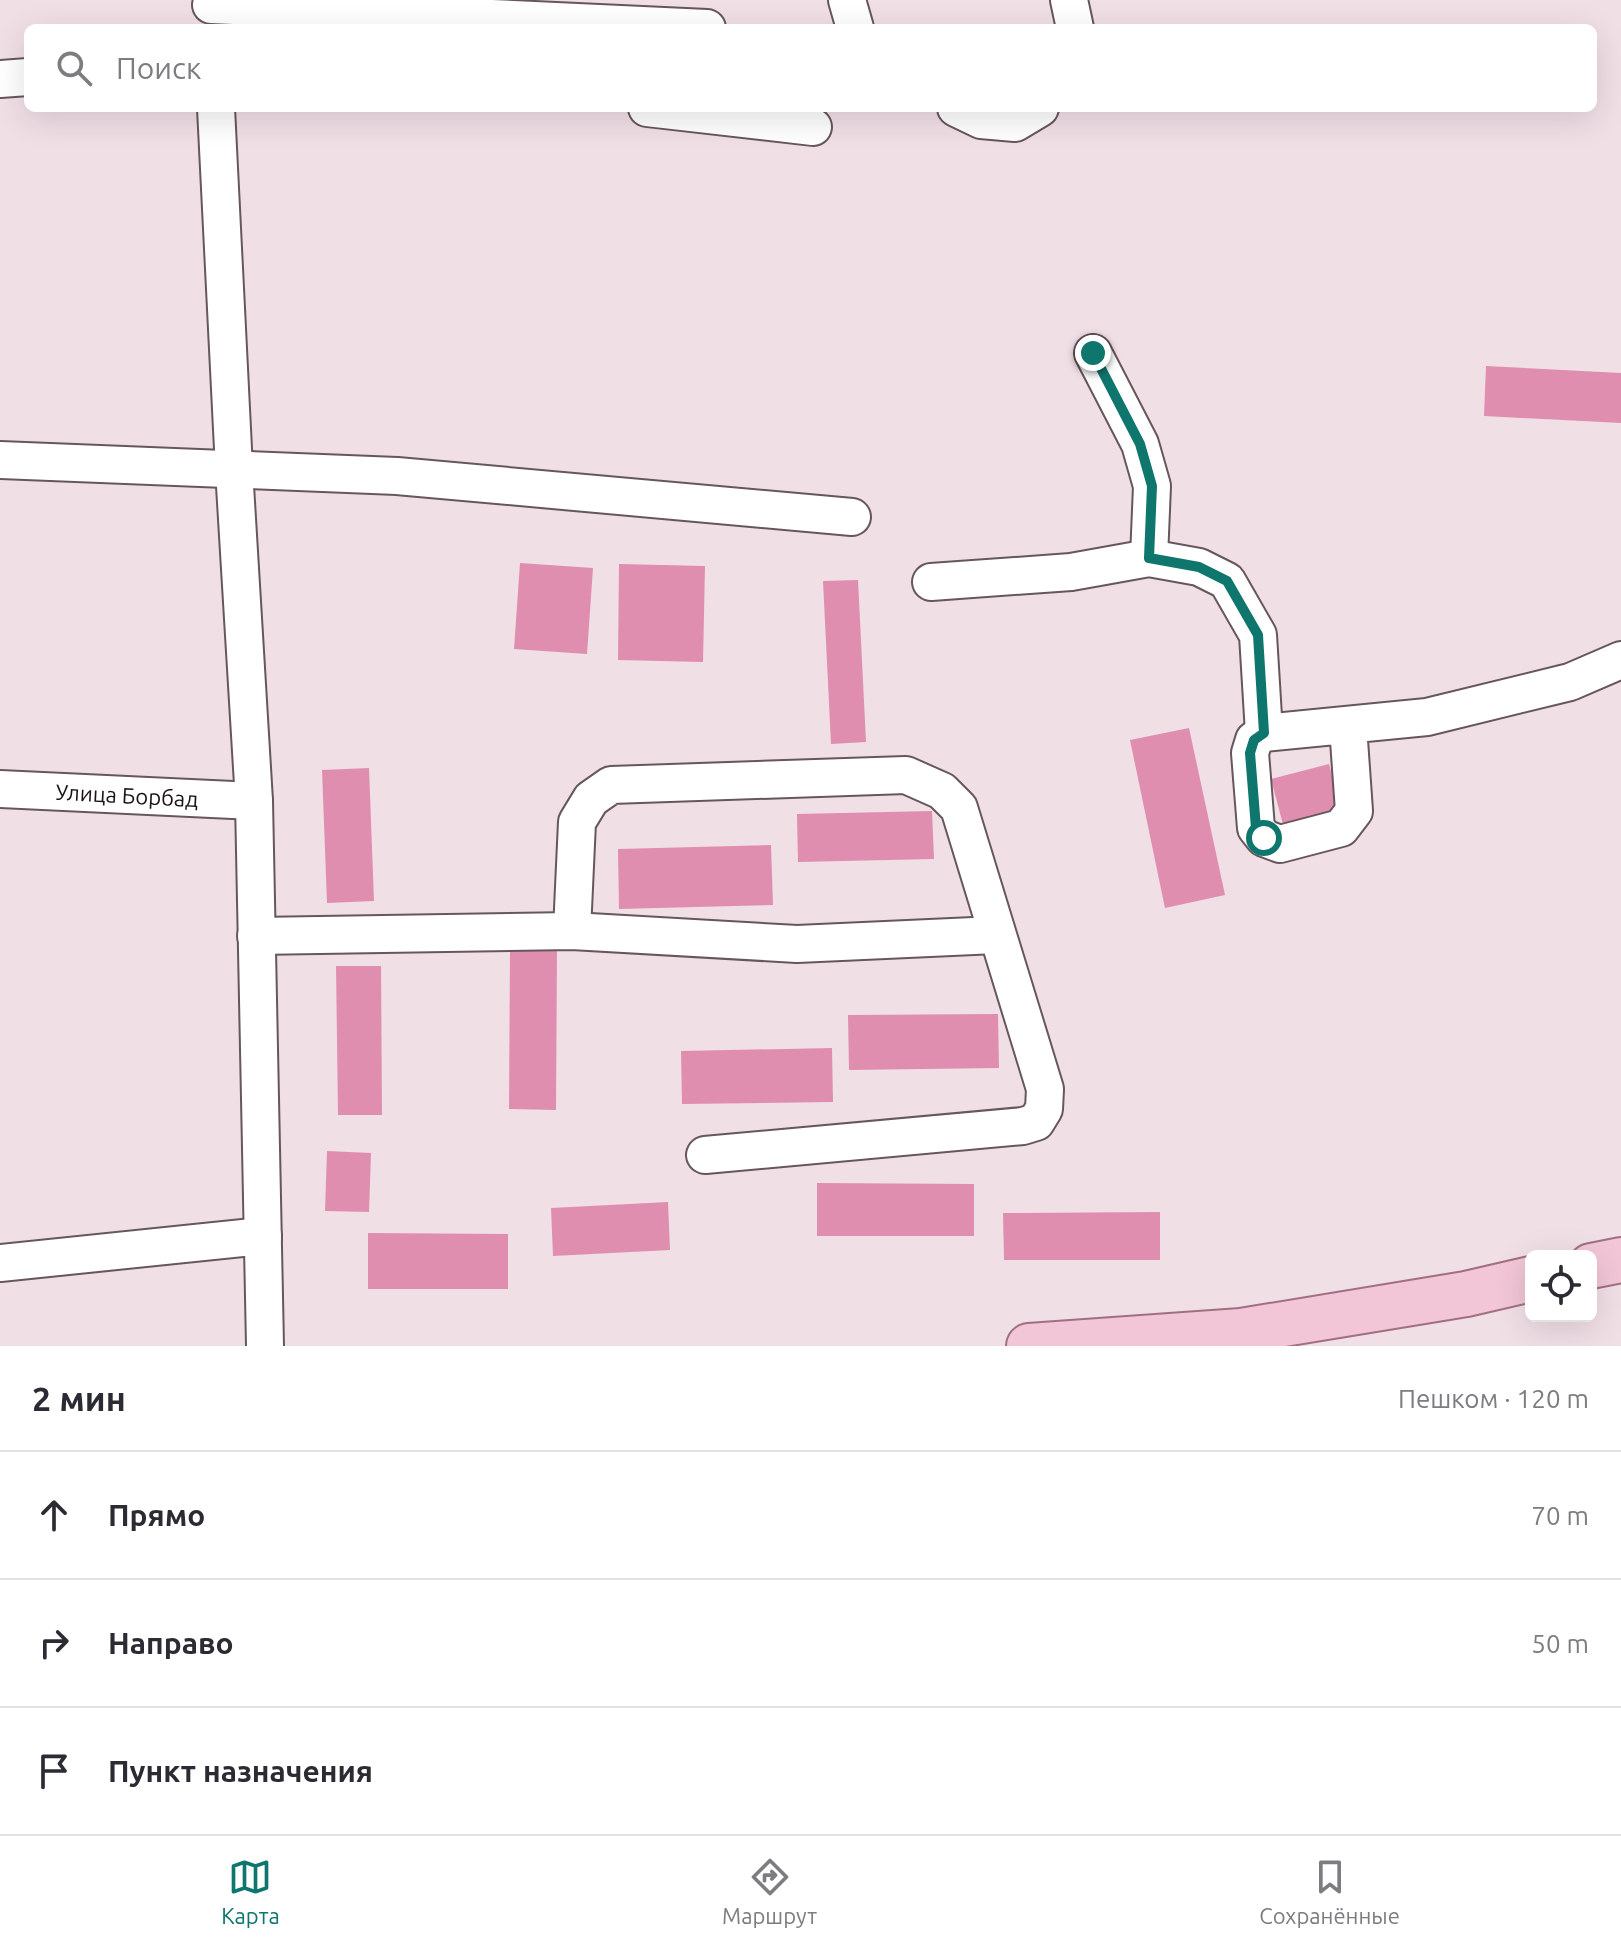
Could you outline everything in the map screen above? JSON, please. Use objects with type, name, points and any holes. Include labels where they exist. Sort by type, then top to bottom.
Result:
[{"type":"main road","points":[[1597,1265],[1621,1260]]},
{"type":"main road","points":[[1029,1346],[1241,1331],[1466,1294],[1525,1280]]},
{"type":"street","points":[[847,0],[854,24]]},
{"type":"street","points":[[1069,0],[1074,24]]},
{"type":"street","points":[[211,11],[590,24]]},
{"type":"street","points":[[0,79],[24,77]]},
{"type":"street","points":[[216,112],[254,801],[265,1346]]},
{"type":"street","points":[[682,112],[813,127]]},
{"type":"street","points":[[964,112],[981,120],[1015,123],[1033,112]]},
{"type":"street","points":[[1093,353],[1118,399],[1144,458],[1152,486],[1149,558]]},
{"type":"street","points":[[0,460],[397,476],[852,517]]},
{"type":"street","points":[[931,582],[1071,572],[1149,558],[1199,567],[1227,581],[1258,635],[1264,733]]},
{"type":"street","points":[[1348,726],[1354,811],[1349,821],[1341,828],[1280,844],[1264,838],[1256,828],[1250,753],[1254,740],[1264,733],[1441,714],[1570,682],[1621,660]]},
{"type":"street","points":[[572,931],[577,822],[591,799],[611,785],[906,775],[942,791],[959,808],[1045,1089],[1044,1109],[1036,1122],[1023,1126],[705,1155]]},
{"type":"street","name":"Улица Борбад","points":[[0,789],[254,801]]},
{"type":"street","points":[[256,936],[572,931],[797,944],[996,935]]},
{"type":"street","points":[[0,1263],[263,1236]]},
{"type":"building","points":[[1486,366],[1621,373],[1621,423],[1484,416]]},
{"type":"building","points":[[520,563],[593,568],[587,654],[514,649]]},
{"type":"building","points":[[619,564],[705,566],[703,662],[618,660]]},
{"type":"building","points":[[858,580],[866,742],[831,744],[823,581]]},
{"type":"building","points":[[1189,728],[1225,895],[1165,908],[1130,740]]},
{"type":"building","points":[[1329,764],[1342,817],[1285,832],[1271,779]]},
{"type":"building","points":[[369,768],[374,901],[327,903],[322,770]]},
{"type":"building","points":[[932,811],[934,859],[798,862],[797,814]]},
{"type":"building","points":[[771,845],[773,905],[619,909],[618,849]]},
{"type":"building","points":[[510,951],[557,951],[556,1110],[509,1109]]},
{"type":"building","points":[[336,966],[381,966],[382,1115],[338,1115]]},
{"type":"building","points":[[998,1014],[999,1068],[849,1070],[848,1015]]},
{"type":"building","points":[[832,1048],[833,1102],[682,1104],[681,1051]]},
{"type":"building","points":[[327,1151],[371,1153],[369,1212],[325,1211]]},
{"type":"building","points":[[817,1183],[974,1184],[974,1236],[817,1236]]},
{"type":"building","points":[[668,1202],[670,1250],[553,1256],[551,1208]]},
{"type":"building","points":[[1160,1212],[1160,1260],[1004,1260],[1003,1213]]},
{"type":"building","points":[[368,1233],[508,1234],[508,1289],[368,1289]]},
{"type":"route","points":[[1093,353],[1140,444],[1152,486],[1149,558],[1199,567],[1227,581],[1258,635],[1264,733],[1254,740],[1250,753],[1256,828],[1264,838]]}]
